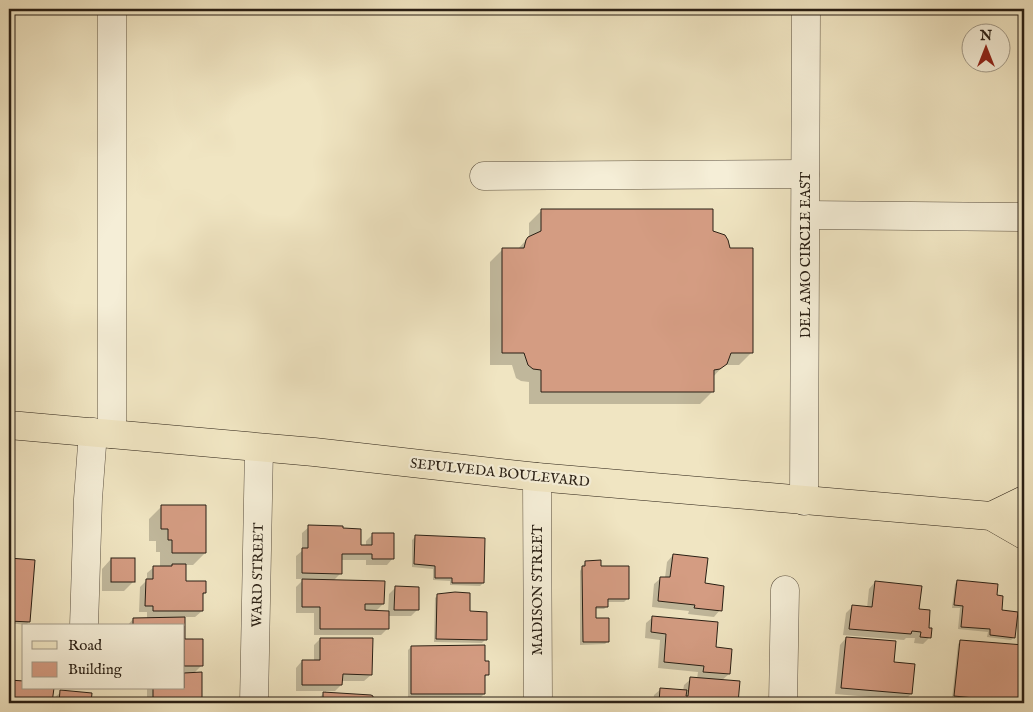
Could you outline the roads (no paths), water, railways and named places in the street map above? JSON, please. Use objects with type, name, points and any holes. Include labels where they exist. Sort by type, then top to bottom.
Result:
[{"type":"main road","name":"SEPULVEDA BOULEVARD","points":[[9,425],[397,460],[537,477],[991,516],[1024,535]]},
{"type":"main road","points":[[991,516],[1024,500]]},
{"type":"street","points":[[84,624],[88,499],[102,433],[112,9]]},
{"type":"street","name":"DEL AMO CIRCLE EAST","points":[[804,501],[806,9]]},
{"type":"street","points":[[484,176],[806,174]]},
{"type":"street","points":[[806,215],[1024,217]]},
{"type":"street","name":"WARD STREET","points":[[254,703],[259,448]]},
{"type":"street","name":"MADISON STREET","points":[[537,477],[538,703]]},
{"type":"street","points":[[783,703],[786,590]]}]
